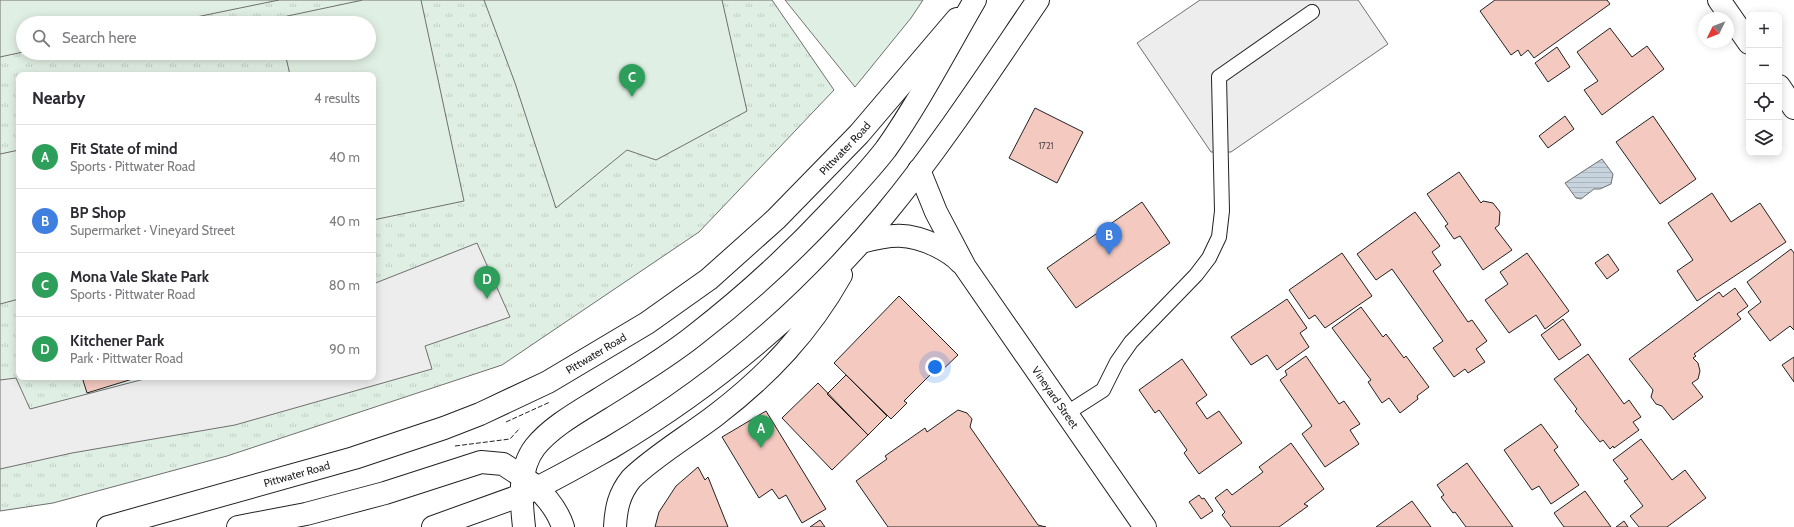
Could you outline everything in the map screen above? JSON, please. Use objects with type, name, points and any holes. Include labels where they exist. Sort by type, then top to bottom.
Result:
[{"type":"main road","name":"Pittwater Road","points":[[527,487],[533,451],[551,432],[693,337],[732,306],[801,243],[863,177],[886,148],[913,107],[974,0]]},
{"type":"main road","name":"Pittwater Road","points":[[108,527],[354,458],[444,428],[480,414],[548,382],[647,323],[708,279],[782,213],[873,118],[974,0]]},
{"type":"main road","points":[[433,527],[527,487],[621,441],[700,390],[777,328],[859,245],[919,170],[1038,0]]},
{"type":"main road","points":[[1719,0],[1746,39]]},
{"type":"main road","points":[[1782,90],[1794,108]]},
{"type":"main road","name":"Vineyard Street","points":[[919,170],[936,212],[965,267],[1145,527]]},
{"type":"main road","name":"Vineyard Street","points":[[859,245],[895,235],[920,238],[947,252],[965,267]]},
{"type":"main road","points":[[615,527],[617,502],[631,479],[716,415],[782,357],[814,319],[859,245]]},
{"type":"main road","points":[[238,527],[306,514],[385,493],[481,462],[503,464],[557,513],[563,527]]},
{"type":"main road","points":[[524,527],[527,487]]},
{"type":"lane","points":[[1067,413],[1104,390],[1117,362],[1131,342],[1196,275],[1209,258],[1219,237],[1222,211],[1219,77],[1312,12]]},
{"type":"green space","points":[[0,0],[772,0],[834,90],[699,232],[502,365],[227,456],[53,503],[0,511]]},
{"type":"green space","points":[[0,0],[279,0],[201,16],[16,16],[16,54],[0,57]]},
{"type":"green space","points":[[363,0],[421,0],[464,201],[376,219],[376,72],[289,72],[287,60],[376,60],[376,16],[287,16]]},
{"type":"green space","points":[[484,0],[722,0],[747,111],[656,160],[627,150],[556,208],[515,83]]},
{"type":"green space","points":[[785,0],[923,0],[911,18],[855,87]]},
{"type":"green space","points":[[16,151],[16,300],[0,304],[0,154]]},
{"type":"shaded area","points":[[1200,0],[1358,0],[1388,44],[1231,152],[1211,152],[1137,43]]},
{"type":"shaded area","points":[[1602,159],[1613,174],[1611,184],[1600,189],[1594,189],[1581,199],[1576,198],[1565,183]]},
{"type":"shaded area","points":[[477,243],[510,317],[425,346],[432,369],[235,425],[72,453],[0,469],[0,380],[16,378],[30,409],[141,380],[376,380],[376,283]]},
{"type":"building","points":[[1495,0],[1607,0],[1610,4],[1534,58],[1528,50],[1521,56],[1518,50],[1511,55],[1480,11]]},
{"type":"building","points":[[1610,28],[1632,57],[1647,46],[1664,69],[1602,115],[1584,90],[1598,81],[1577,52]]},
{"type":"building","points":[[1557,47],[1570,67],[1548,82],[1535,63]]},
{"type":"building","points":[[1035,108],[1083,132],[1057,183],[1009,158]]},
{"type":"building","points":[[1565,116],[1574,129],[1548,148],[1539,136]]},
{"type":"building","points":[[1653,116],[1696,179],[1660,204],[1616,142]]},
{"type":"building","points":[[1459,172],[1481,203],[1483,201],[1493,203],[1500,212],[1499,225],[1495,228],[1512,250],[1483,270],[1460,236],[1454,239],[1445,226],[1448,224],[1427,194]]},
{"type":"building","points":[[1712,193],[1731,222],[1760,203],[1786,242],[1697,301],[1677,271],[1693,260],[1668,223]]},
{"type":"building","points":[[1142,202],[1170,243],[1076,308],[1047,268]]},
{"type":"building","points":[[1415,212],[1440,246],[1432,252],[1441,265],[1433,271],[1468,322],[1472,320],[1487,341],[1476,349],[1485,362],[1468,373],[1465,369],[1454,377],[1433,348],[1443,341],[1392,269],[1376,280],[1357,254]]},
{"type":"building","points":[[1791,249],[1794,253],[1794,330],[1790,326],[1770,341],[1748,312],[1761,302],[1747,282]]},
{"type":"building","points":[[1342,253],[1372,296],[1325,328],[1315,315],[1309,319],[1289,290]]},
{"type":"building","points":[[1527,253],[1569,311],[1545,329],[1536,315],[1509,333],[1485,300],[1508,284],[1500,272]]},
{"type":"building","points":[[1608,254],[1619,270],[1607,279],[1595,263]]},
{"type":"building","points":[[1735,288],[1748,306],[1737,314],[1741,319],[1694,354],[1696,356],[1693,358],[1698,363],[1700,371],[1698,379],[1692,383],[1703,397],[1673,420],[1662,406],[1656,404],[1651,397],[1653,390],[1629,359],[1719,292],[1723,297]]},
{"type":"building","points":[[899,296],[958,355],[939,373],[936,369],[904,401],[907,403],[891,419],[834,363]]},
{"type":"building","points":[[1287,299],[1307,328],[1300,333],[1309,347],[1277,370],[1267,355],[1251,365],[1231,337]]},
{"type":"building","points":[[1361,307],[1383,337],[1386,334],[1404,358],[1406,356],[1429,387],[1417,396],[1418,399],[1400,413],[1389,398],[1382,403],[1368,382],[1371,380],[1332,328]]},
{"type":"building","points":[[1563,319],[1581,345],[1559,360],[1541,335]]},
{"type":"building","points":[[1588,354],[1624,404],[1629,400],[1641,417],[1633,422],[1639,430],[1614,448],[1613,446],[1610,449],[1603,440],[1600,442],[1575,411],[1577,409],[1554,379]]},
{"type":"building","points":[[1306,356],[1339,404],[1344,401],[1360,424],[1350,430],[1359,444],[1325,467],[1302,434],[1312,426],[1280,380],[1287,375],[1285,371]]},
{"type":"building","points":[[1794,357],[1794,382],[1782,365]]},
{"type":"building","points":[[1182,359],[1207,395],[1196,403],[1207,419],[1219,411],[1242,443],[1199,474],[1184,453],[1187,450],[1159,410],[1155,413],[1139,390]]},
{"type":"building","points":[[846,375],[887,416],[868,435],[827,394]]},
{"type":"building","points":[[83,380],[129,380],[87,393]]},
{"type":"building","points":[[818,383],[868,435],[832,470],[782,418]]},
{"type":"building","points":[[958,410],[967,413],[972,419],[970,427],[1038,525],[1046,527],[888,527],[856,481],[887,459],[885,456],[925,428],[927,432]]},
{"type":"building","points":[[766,411],[826,509],[802,523],[786,495],[779,499],[772,489],[759,498],[722,437]]},
{"type":"building","points":[[1541,424],[1558,447],[1554,450],[1579,485],[1551,504],[1539,486],[1532,490],[1504,450]]},
{"type":"building","points":[[1641,439],[1672,480],[1685,470],[1706,498],[1667,527],[1639,527],[1630,516],[1643,506],[1624,481],[1628,479],[1613,460]]},
{"type":"building","points":[[1291,443],[1324,489],[1304,504],[1308,506],[1279,527],[1231,527],[1222,515],[1225,512],[1215,498],[1227,489],[1232,495],[1263,472],[1259,467]]},
{"type":"building","points":[[1467,463],[1513,527],[1466,527],[1441,497],[1444,495],[1437,485]]},
{"type":"building","points":[[698,467],[705,480],[708,477],[728,527],[655,527],[659,512],[676,486]]},
{"type":"building","points":[[1585,491],[1611,527],[1564,527],[1554,513]]},
{"type":"building","points":[[1199,495],[1202,499],[1204,498],[1213,511],[1201,519],[1189,502]]},
{"type":"building","points":[[1412,501],[1431,527],[1376,527]]},
{"type":"building","points":[[820,520],[825,527],[810,527]]},
{"type":"building","points":[[1624,521],[1628,527],[1616,527]]},
{"type":"fence","points":[[506,422],[550,402]]},
{"type":"fence","points":[[455,446],[510,439],[520,428]]},
{"type":"place","name":"Mona Vale Skate Park","points":[[632,97]]},
{"type":"place","name":"BP Shop","points":[[1109,255]]},
{"type":"place","name":"Kitchener Park","points":[[487,299]]},
{"type":"place","name":"Fit State of mind","points":[[761,448]]}]
